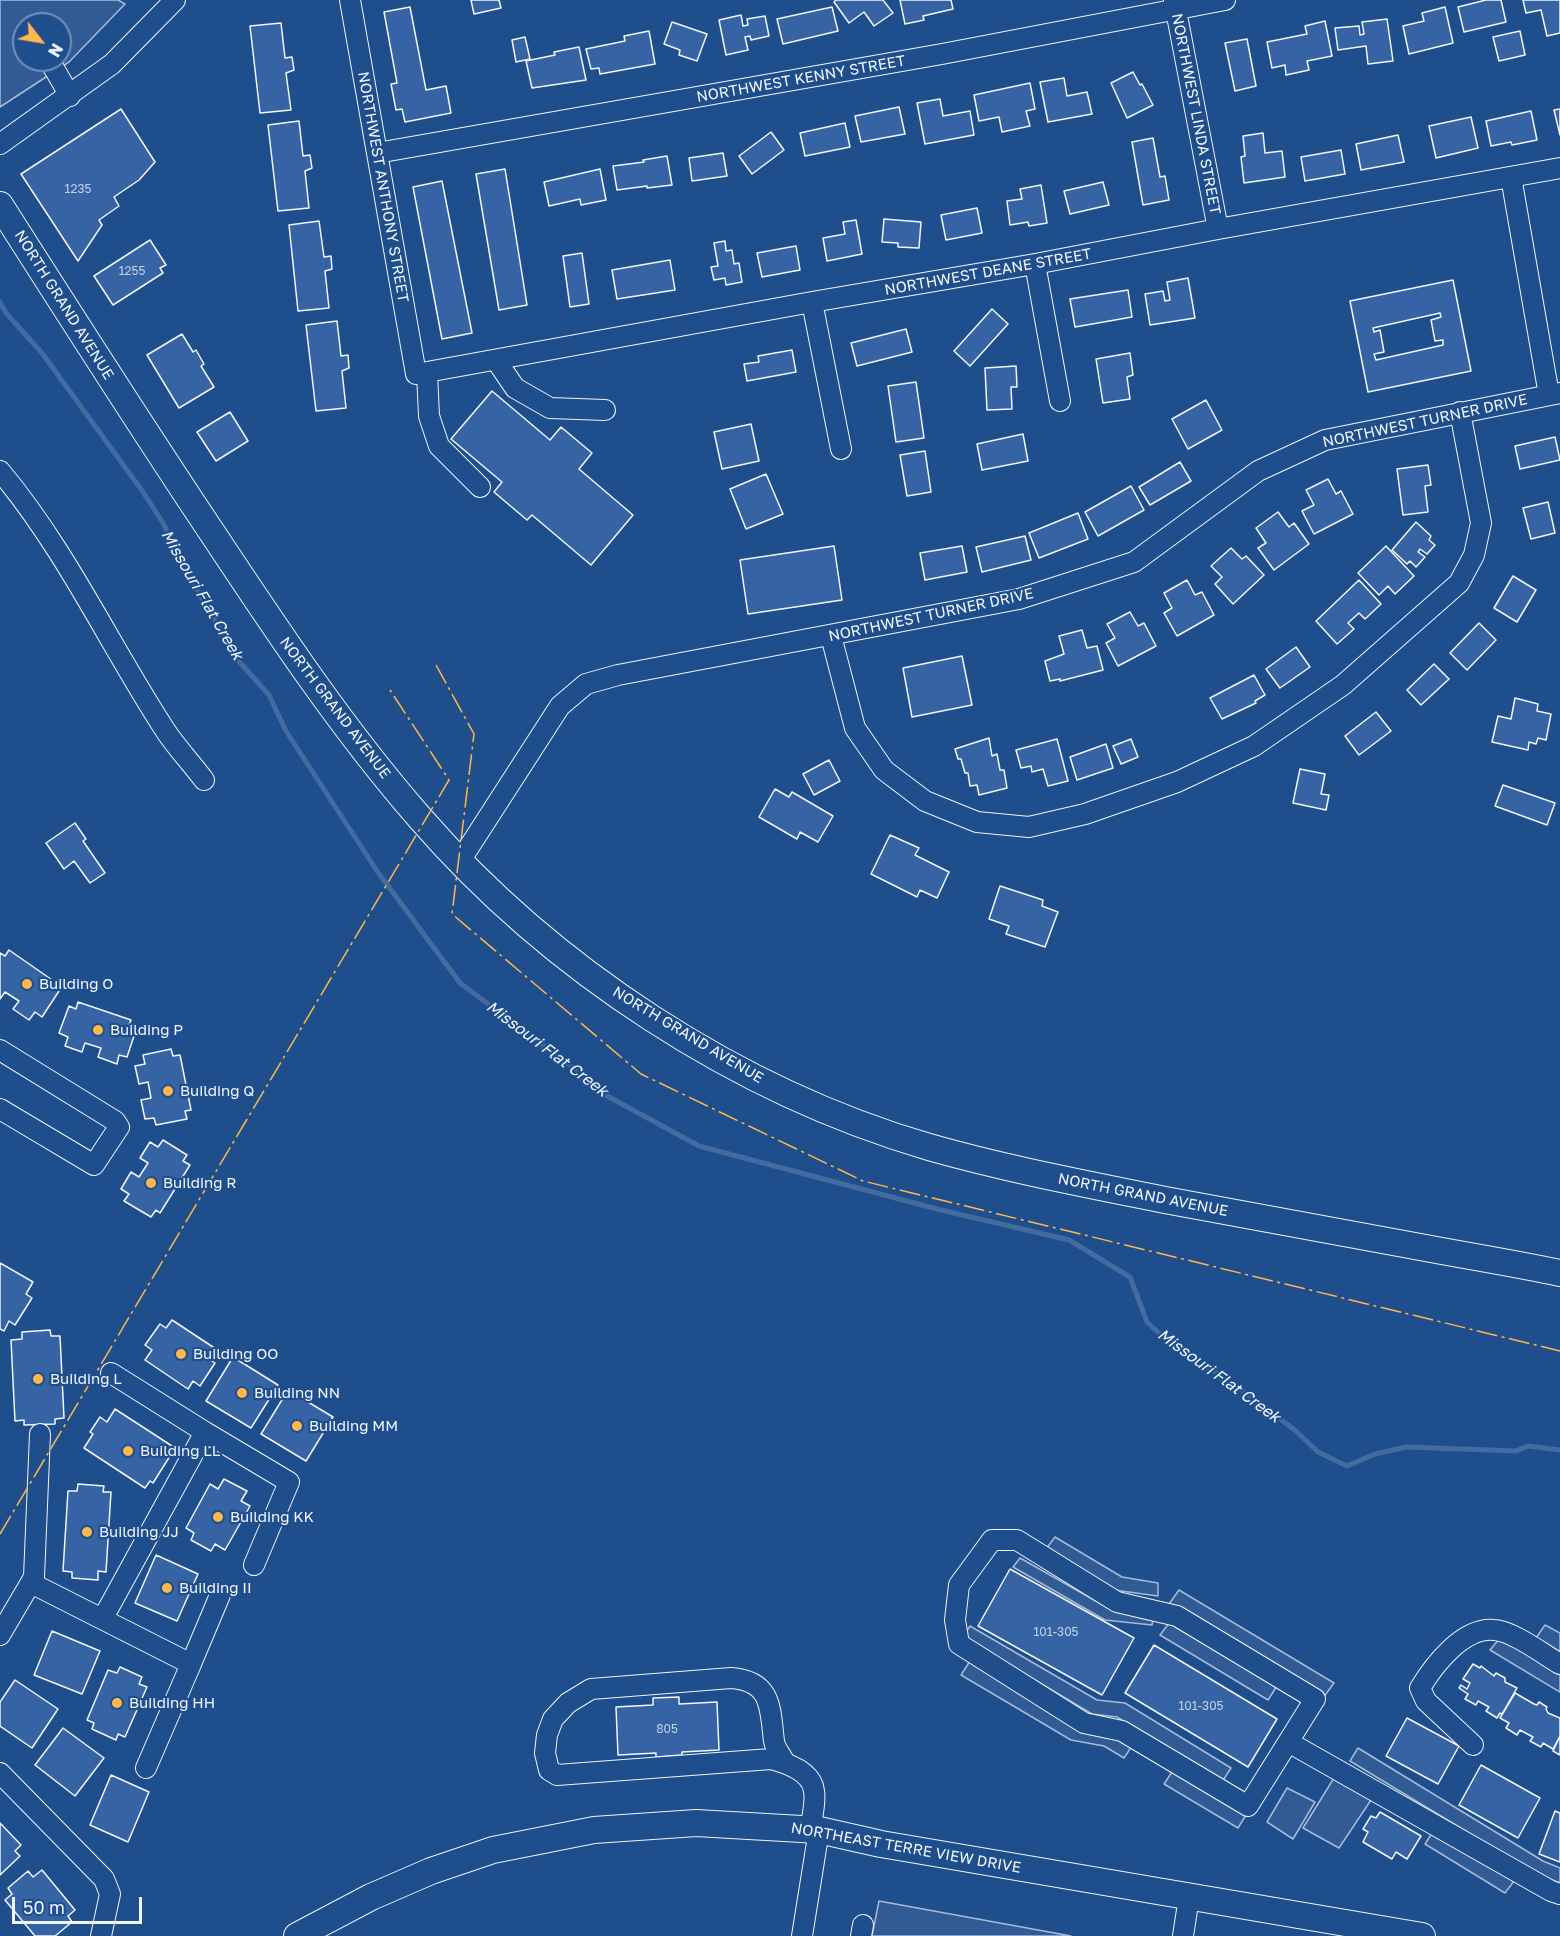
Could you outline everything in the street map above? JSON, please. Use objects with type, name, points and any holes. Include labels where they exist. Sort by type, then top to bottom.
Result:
[{"type":"main road","name":"NORTH GRAND AVENUE","points":[[0,205],[129,408],[315,686],[421,820],[460,861],[556,950],[629,1004],[737,1068],[833,1114],[927,1146],[1031,1172],[1277,1221],[1560,1273]]},
{"type":"main road","name":"NORTHEAST TERRE VIEW DRIVE","points":[[297,1936],[371,1897],[431,1871],[493,1850],[594,1830],[696,1823],[815,1830],[881,1844],[1422,1936]]},
{"type":"street","points":[[0,144],[112,64],[175,0]]},
{"type":"street","name":"NORTHWEST ANTHONY STREET","points":[[350,0],[376,153],[429,416],[438,446],[480,487]]},
{"type":"street","name":"NORTHWEST KENNY STREET","points":[[376,153],[942,54],[1175,5],[1226,0]]},
{"type":"street","name":"NORTHWEST LINDA STREET","points":[[1175,5],[1218,229]]},
{"type":"street","points":[[56,72],[70,96]]},
{"type":"street","name":"NORTHWEST DEANE STREET","points":[[422,373],[1560,168]]},
{"type":"street","points":[[1511,177],[1555,394]]},
{"type":"street","points":[[1035,264],[1060,401]]},
{"type":"street","points":[[812,302],[841,449]]},
{"type":"street","points":[[496,360],[515,388],[550,408],[605,410]]},
{"type":"street","name":"NORTHWEST TURNER DRIVE","points":[[460,861],[560,706],[586,684],[618,675],[1019,599],[1134,562],[1258,471],[1325,440],[1555,394]]},
{"type":"street","points":[[831,636],[855,728],[884,770],[925,801],[977,822],[1029,827],[1085,814],[1177,782],[1254,746],[1343,685],[1459,582],[1474,555],[1481,523],[1460,412]]},
{"type":"street","points":[[0,471],[30,509],[57,551],[168,734],[204,780]]},
{"type":"street","points":[[0,1050],[115,1121],[119,1127],[94,1165],[0,1108]]},
{"type":"street","points":[[111,1373],[289,1482],[254,1565]]},
{"type":"street","points":[[103,1618],[205,1432]]},
{"type":"street","points":[[0,1635],[34,1577],[40,1434]]},
{"type":"street","points":[[992,1540],[1017,1540],[1117,1602],[1177,1616],[1316,1699],[1290,1743],[1248,1806],[1122,1731],[1084,1723],[959,1644],[956,1620],[959,1585],[992,1540]]},
{"type":"street","points":[[31,1583],[191,1664]]},
{"type":"street","points":[[146,1768],[220,1595]]},
{"type":"street","points":[[1473,1745],[1426,1701],[1420,1688],[1431,1671],[1460,1641],[1473,1634],[1493,1629],[1508,1634],[1560,1664]]},
{"type":"street","points":[[785,1763],[774,1744],[773,1713],[767,1698],[758,1688],[744,1679],[731,1678],[591,1689],[568,1703],[553,1719],[547,1735],[545,1753],[549,1770],[557,1775],[771,1759],[785,1763],[806,1777],[814,1791],[815,1830],[802,1936]]},
{"type":"street","points":[[1290,1743],[1560,1894]]},
{"type":"street","points":[[0,1773],[104,1879],[110,1894],[101,1936]]},
{"type":"street","points":[[1182,1936],[1189,1897]]},
{"type":"shaded area","points":[[0,0],[118,0],[125,4],[72,59],[72,12],[12,12],[12,72],[54,72],[0,107]]},
{"type":"shaded area","points":[[1055,1537],[1122,1577],[1158,1583],[1158,1596],[1114,1590],[1046,1549]]},
{"type":"shaded area","points":[[1020,1558],[1110,1609],[1154,1614],[1152,1625],[1105,1620],[1013,1567]]},
{"type":"shaded area","points":[[1179,1590],[1334,1683],[1323,1698],[1169,1604]]},
{"type":"shaded area","points":[[1169,1623],[1277,1686],[1268,1700],[1160,1635]]},
{"type":"shaded area","points":[[1545,1625],[1560,1633],[1560,1652],[1536,1638]]},
{"type":"shaded area","points":[[970,1626],[1097,1700],[1125,1703],[1231,1768],[1222,1782],[1117,1717],[1092,1714],[963,1637]]},
{"type":"shaded area","points":[[1500,1638],[1560,1674],[1560,1692],[1490,1650]]},
{"type":"shaded area","points":[[970,1661],[1132,1746],[1124,1758],[1104,1746],[1071,1740],[961,1675]]},
{"type":"shaded area","points":[[1358,1748],[1543,1861],[1560,1868],[1560,1883],[1535,1873],[1350,1761]]},
{"type":"shaded area","points":[[1172,1772],[1246,1815],[1238,1828],[1164,1784]]},
{"type":"shaded area","points":[[1334,1778],[1371,1800],[1339,1848],[1303,1828]]},
{"type":"shaded area","points":[[1287,1788],[1315,1802],[1293,1839],[1267,1822]]},
{"type":"shaded area","points":[[1432,1833],[1514,1881],[1505,1893],[1425,1844]]},
{"type":"shaded area","points":[[879,1901],[1071,1936],[872,1936]]},
{"type":"building","points":[[471,0],[499,0],[501,8],[474,14]]},
{"type":"building","points":[[836,0],[883,0],[893,13],[874,26],[864,12],[849,23],[834,2]]},
{"type":"building","points":[[900,0],[951,0],[953,9],[923,16],[924,20],[905,24]]},
{"type":"building","points":[[1486,0],[1501,0],[1506,22],[1464,32],[1458,7]]},
{"type":"building","points":[[1523,0],[1560,0],[1560,33],[1547,36],[1541,10],[1526,13]]},
{"type":"building","points":[[410,7],[426,90],[446,86],[451,113],[405,122],[402,109],[396,110],[391,84],[397,83],[384,12]]},
{"type":"building","points":[[832,7],[838,31],[783,44],[777,19]]},
{"type":"building","points":[[1445,7],[1453,43],[1409,54],[1403,26],[1424,21],[1422,13]]},
{"type":"building","points":[[741,15],[743,26],[748,25],[747,19],[765,16],[769,36],[751,40],[750,36],[745,37],[748,50],[726,55],[719,20]]},
{"type":"building","points":[[1387,19],[1393,61],[1368,64],[1366,46],[1338,50],[1335,28],[1359,26],[1360,35],[1364,34],[1362,22]]},
{"type":"building","points":[[1325,21],[1332,56],[1307,61],[1309,70],[1286,75],[1285,65],[1272,68],[1267,42],[1307,34],[1305,26]]},
{"type":"building","points":[[672,22],[707,34],[697,61],[679,55],[680,50],[664,44]]},
{"type":"building","points":[[281,23],[285,58],[292,57],[294,70],[286,73],[291,110],[260,113],[250,26]]},
{"type":"building","points":[[649,31],[655,64],[600,74],[599,68],[591,69],[586,49],[625,41],[624,36]]},
{"type":"building","points":[[1520,31],[1525,55],[1499,61],[1493,37]]},
{"type":"building","points":[[525,37],[530,59],[516,62],[512,40]]},
{"type":"building","points":[[1247,39],[1256,86],[1235,91],[1225,43]]},
{"type":"building","points":[[579,47],[586,80],[532,88],[526,61]]},
{"type":"building","points":[[1133,72],[1153,105],[1127,118],[1111,83]]},
{"type":"building","points":[[1064,78],[1067,96],[1087,92],[1092,114],[1048,122],[1040,82]]},
{"type":"building","points":[[1030,83],[1035,109],[1026,111],[1030,126],[1002,132],[999,117],[979,121],[974,95]]},
{"type":"building","points":[[940,99],[943,116],[970,111],[974,135],[925,144],[917,103]]},
{"type":"building","points":[[899,107],[905,134],[861,142],[855,116]]},
{"type":"building","points":[[121,109],[155,162],[139,180],[114,197],[119,206],[99,220],[102,225],[78,261],[21,174]]},
{"type":"building","points":[[1560,109],[1560,135],[1554,110]]},
{"type":"building","points":[[1531,111],[1537,140],[1491,146],[1486,121]]},
{"type":"building","points":[[1471,117],[1478,148],[1436,158],[1429,126]]},
{"type":"building","points":[[299,121],[303,156],[310,155],[312,168],[305,171],[309,208],[278,211],[268,125]]},
{"type":"building","points":[[845,123],[850,147],[805,156],[800,133]]},
{"type":"building","points":[[771,132],[784,150],[752,174],[739,156]]},
{"type":"building","points":[[1263,133],[1265,153],[1282,151],[1285,177],[1244,183],[1241,157],[1245,156],[1243,136]]},
{"type":"building","points":[[1398,135],[1404,162],[1361,170],[1356,144]]},
{"type":"building","points":[[1153,138],[1160,177],[1165,176],[1169,200],[1143,205],[1132,142]]},
{"type":"building","points":[[1341,150],[1345,174],[1305,181],[1301,157]]},
{"type":"building","points":[[723,153],[727,176],[692,181],[689,158]]},
{"type":"building","points":[[667,156],[672,185],[617,190],[613,166]]},
{"type":"building","points":[[505,169],[527,305],[499,310],[476,174]]},
{"type":"building","points":[[600,169],[606,200],[581,205],[580,199],[549,206],[544,182]]},
{"type":"building","points":[[442,181],[472,333],[442,339],[413,187]]},
{"type":"building","points":[[1103,182],[1109,205],[1070,214],[1064,191]]},
{"type":"building","points":[[1041,185],[1047,223],[1029,226],[1028,222],[1010,225],[1007,201],[1022,199],[1020,189]]},
{"type":"building","points":[[977,208],[982,233],[946,240],[941,215]]},
{"type":"building","points":[[884,219],[921,222],[919,248],[898,247],[898,243],[882,242]]},
{"type":"building","points":[[856,220],[862,254],[827,261],[823,238],[845,234],[843,222]]},
{"type":"building","points":[[319,221],[324,257],[331,256],[332,269],[325,271],[329,308],[298,311],[289,225]]},
{"type":"building","points":[[150,240],[166,265],[160,268],[163,273],[113,305],[94,276]]},
{"type":"building","points":[[725,241],[726,251],[732,250],[734,264],[739,263],[742,282],[726,285],[725,278],[714,280],[711,267],[718,266],[714,243]]},
{"type":"building","points":[[796,246],[800,270],[762,277],[757,253]]},
{"type":"building","points":[[582,253],[589,304],[570,307],[563,256]]},
{"type":"building","points":[[670,260],[675,290],[617,299],[612,270]]},
{"type":"building","points":[[1188,278],[1195,318],[1150,325],[1145,294],[1163,291],[1165,301],[1170,300],[1167,282]]},
{"type":"building","points":[[1453,280],[1471,371],[1368,392],[1350,301]],"holes":[[[1440,313],[1441,317],[1431,320],[1435,341],[1443,340],[1443,345],[1376,360],[1374,354],[1384,352],[1380,330],[1374,332],[1373,328]]]},
{"type":"building","points":[[1128,290],[1132,317],[1075,327],[1070,299]]},
{"type":"building","points":[[992,309],[1008,324],[970,366],[954,351]]},
{"type":"building","points":[[337,321],[341,356],[348,355],[349,368],[342,371],[346,408],[316,411],[306,325]]},
{"type":"building","points":[[906,329],[912,352],[857,366],[851,343]]},
{"type":"building","points":[[182,334],[193,352],[196,350],[204,364],[201,366],[214,387],[179,408],[147,355]]},
{"type":"building","points":[[792,350],[796,372],[747,381],[744,364],[759,362],[758,356]]},
{"type":"building","points":[[1130,353],[1133,375],[1127,377],[1130,399],[1103,403],[1096,359]]},
{"type":"building","points":[[1016,366],[1017,387],[1011,387],[1012,409],[987,410],[985,368]]},
{"type":"building","points":[[916,382],[924,438],[896,442],[888,386]]},
{"type":"building","points":[[492,391],[550,440],[561,427],[592,453],[579,469],[633,515],[591,565],[532,515],[527,520],[494,492],[502,482],[451,439]]},
{"type":"building","points":[[1206,400],[1222,430],[1188,449],[1172,419]]},
{"type":"building","points":[[230,412],[248,441],[216,461],[197,432]]},
{"type":"building","points":[[751,424],[759,461],[722,469],[714,432]]},
{"type":"building","points":[[1023,434],[1028,461],[982,470],[977,444]]},
{"type":"building","points":[[1555,437],[1560,460],[1520,469],[1515,446]]},
{"type":"building","points":[[925,451],[931,492],[907,496],[900,455]]},
{"type":"building","points":[[1180,462],[1191,481],[1150,505],[1139,487]]},
{"type":"building","points":[[1428,465],[1431,485],[1425,486],[1428,512],[1403,515],[1397,469]]},
{"type":"building","points":[[766,474],[783,514],[746,529],[730,489]]},
{"type":"building","points":[[1328,479],[1336,494],[1341,491],[1353,514],[1314,534],[1302,511],[1314,505],[1306,490]]},
{"type":"building","points":[[1131,486],[1144,510],[1098,536],[1085,512]]},
{"type":"building","points":[[1548,502],[1555,533],[1531,539],[1523,508]]},
{"type":"building","points":[[1278,512],[1289,527],[1294,523],[1309,544],[1274,570],[1258,548],[1266,543],[1256,528]]},
{"type":"building","points":[[1078,513],[1088,539],[1039,558],[1029,533]]},
{"type":"building","points":[[1416,522],[1431,536],[1429,540],[1435,545],[1427,554],[1420,549],[1418,552],[1425,557],[1416,567],[1410,561],[1407,564],[1392,550]]},
{"type":"building","points":[[1025,536],[1031,560],[982,572],[976,547]]},
{"type":"building","points":[[834,546],[842,600],[748,614],[740,560]]},
{"type":"building","points":[[962,546],[967,572],[925,580],[920,553]]},
{"type":"building","points":[[1386,546],[1414,576],[1395,594],[1388,586],[1379,595],[1358,573]]},
{"type":"building","points":[[1231,548],[1242,559],[1246,556],[1264,575],[1233,604],[1215,584],[1222,577],[1211,566]]},
{"type":"building","points":[[1513,576],[1536,590],[1517,622],[1494,608]]},
{"type":"building","points":[[1187,580],[1195,595],[1202,592],[1214,615],[1177,636],[1164,613],[1172,608],[1164,593]]},
{"type":"building","points":[[1359,580],[1381,604],[1365,619],[1359,613],[1348,623],[1354,629],[1337,644],[1316,621]]},
{"type":"building","points":[[1130,612],[1138,626],[1144,623],[1156,646],[1118,666],[1106,643],[1115,638],[1107,624]]},
{"type":"building","points":[[1479,623],[1496,640],[1467,670],[1450,653]]},
{"type":"building","points":[[1082,630],[1087,648],[1097,646],[1103,670],[1060,681],[1060,679],[1050,681],[1045,661],[1064,654],[1059,636]]},
{"type":"building","points":[[1296,647],[1310,667],[1280,688],[1266,669]]},
{"type":"building","points":[[962,656],[972,705],[912,717],[903,668]]},
{"type":"building","points":[[1434,664],[1449,679],[1421,705],[1407,690]]},
{"type":"building","points":[[1254,675],[1265,695],[1255,701],[1256,703],[1222,719],[1210,698]]},
{"type":"building","points":[[1515,698],[1538,704],[1537,711],[1551,714],[1546,740],[1538,738],[1536,744],[1529,742],[1528,750],[1492,742],[1498,716],[1511,719]]},
{"type":"building","points":[[1376,712],[1391,731],[1359,755],[1345,736]]},
{"type":"building","points":[[989,738],[992,756],[997,754],[1000,770],[1004,770],[1007,788],[979,795],[977,785],[970,786],[968,773],[965,773],[955,749]]},
{"type":"building","points":[[1057,739],[1068,781],[1048,786],[1043,769],[1032,772],[1031,766],[1021,768],[1016,750]]},
{"type":"building","points":[[1131,739],[1138,757],[1121,764],[1113,746]]},
{"type":"building","points":[[1106,744],[1113,768],[1077,780],[1070,757]]},
{"type":"building","points":[[829,760],[840,781],[814,795],[803,774]]},
{"type":"building","points":[[1300,769],[1325,774],[1321,794],[1329,795],[1326,810],[1293,803]]},
{"type":"building","points":[[1503,785],[1555,803],[1547,825],[1495,806]]},
{"type":"building","points":[[775,789],[789,797],[792,792],[833,816],[818,842],[800,832],[797,839],[759,817]]},
{"type":"building","points":[[75,823],[86,839],[83,841],[105,873],[90,883],[74,861],[64,869],[46,843]]},
{"type":"building","points":[[890,835],[919,848],[915,855],[949,872],[937,898],[920,890],[917,897],[871,874]]},
{"type":"building","points":[[1000,886],[1043,900],[1042,906],[1058,912],[1045,947],[1006,934],[1009,926],[989,919]]},
{"type":"building","name":"Building O","points":[[9,950],[55,982],[52,986],[59,991],[42,1017],[35,1012],[29,1020],[13,1009],[19,1001],[5,992],[0,999],[0,953],[5,956]]},
{"type":"building","name":"Building P","points":[[78,1002],[131,1020],[129,1025],[137,1027],[127,1057],[119,1055],[117,1064],[98,1057],[101,1048],[85,1043],[82,1052],[65,1046],[68,1037],[59,1033],[69,1006],[76,1009]]},
{"type":"building","name":"Building Q","points":[[171,1049],[173,1056],[180,1055],[191,1110],[185,1111],[187,1119],[156,1125],[154,1118],[145,1119],[141,1100],[151,1098],[148,1082],[139,1084],[135,1066],[145,1064],[143,1055]]},
{"type":"building","name":"Building R","points":[[163,1140],[187,1155],[183,1161],[190,1165],[160,1213],[156,1210],[151,1217],[124,1201],[129,1194],[121,1189],[131,1172],[139,1177],[148,1163],[140,1158],[150,1142],[158,1147]]},
{"type":"building","points":[[0,1263],[33,1282],[26,1294],[32,1298],[15,1325],[9,1321],[4,1331],[0,1329]]},
{"type":"building","name":"Building OO","points":[[172,1320],[216,1349],[209,1359],[215,1363],[200,1386],[193,1381],[188,1389],[145,1360],[152,1350],[145,1345],[160,1324],[166,1328]]},
{"type":"building","name":"Building L","points":[[50,1330],[51,1336],[60,1336],[64,1418],[55,1419],[55,1424],[24,1425],[24,1420],[15,1421],[11,1340],[22,1339],[22,1332]]},
{"type":"building","name":"Building NN","points":[[233,1357],[278,1385],[251,1428],[206,1401]]},
{"type":"building","name":"Building MM","points":[[288,1390],[333,1417],[306,1461],[261,1434]]},
{"type":"building","name":"Building LL","points":[[115,1409],[172,1446],[166,1454],[170,1456],[153,1483],[150,1481],[145,1488],[84,1448],[93,1434],[90,1432],[100,1417],[107,1422]]},
{"type":"building","name":"Building KK","points":[[224,1479],[247,1491],[241,1501],[250,1506],[225,1550],[215,1544],[211,1551],[191,1540],[194,1533],[186,1528],[210,1484],[218,1489]]},
{"type":"building","name":"Building JJ","points":[[78,1484],[104,1486],[103,1492],[111,1492],[106,1572],[98,1571],[98,1580],[72,1578],[72,1572],[63,1571],[68,1491],[77,1491]]},
{"type":"building","name":"Building II","points":[[156,1555],[198,1574],[177,1621],[135,1603]]},
{"type":"building","points":[[1010,1569],[1134,1638],[1102,1695],[978,1626]]},
{"type":"building","points":[[52,1631],[100,1651],[82,1694],[34,1675]]},
{"type":"building","points":[[1154,1645],[1277,1719],[1248,1767],[1125,1693]]},
{"type":"building","points":[[1473,1664],[1480,1668],[1481,1666],[1494,1676],[1496,1673],[1505,1678],[1505,1682],[1517,1688],[1502,1714],[1500,1713],[1497,1718],[1486,1711],[1489,1707],[1478,1701],[1476,1705],[1465,1699],[1468,1694],[1459,1688],[1461,1685],[1467,1689],[1470,1683],[1463,1679]]},
{"type":"building","name":"Building HH","points":[[120,1667],[142,1677],[139,1684],[147,1687],[125,1737],[118,1734],[116,1740],[92,1729],[94,1723],[87,1720],[108,1670],[117,1673]]},
{"type":"building","points":[[15,1680],[58,1709],[32,1748],[0,1726],[0,1702]]},
{"type":"building","points":[[1515,1693],[1534,1704],[1537,1705],[1539,1702],[1547,1707],[1548,1713],[1560,1718],[1560,1736],[1553,1749],[1543,1743],[1541,1747],[1530,1741],[1533,1737],[1520,1730],[1517,1735],[1506,1728],[1509,1723],[1500,1718]]},
{"type":"building","points":[[679,1697],[679,1704],[717,1702],[719,1750],[682,1752],[682,1755],[656,1757],[656,1753],[618,1755],[616,1707],[653,1705],[653,1698]]},
{"type":"building","points":[[1407,1718],[1459,1746],[1438,1784],[1386,1756]]},
{"type":"building","points":[[63,1728],[104,1758],[75,1796],[35,1765]]},
{"type":"building","points":[[1560,1736],[1560,1755],[1553,1751]]},
{"type":"building","points":[[1481,1765],[1540,1798],[1518,1838],[1459,1805]]},
{"type":"building","points":[[111,1775],[149,1792],[128,1842],[90,1825]]},
{"type":"building","points":[[1555,1811],[1560,1813],[1560,1862],[1539,1854]]},
{"type":"building","points":[[1380,1812],[1421,1836],[1407,1859],[1396,1852],[1392,1859],[1363,1842],[1368,1832],[1363,1829],[1371,1816],[1376,1818]]},
{"type":"building","points":[[0,1823],[21,1845],[15,1851],[20,1856],[0,1875]]},
{"type":"building","points":[[42,1870],[75,1910],[68,1916],[72,1922],[55,1936],[35,1936],[5,1900],[12,1894],[8,1888],[28,1871],[33,1877]]},
{"type":"waterway","name":"Missouri Flat Creek","points":[[0,302],[6,313],[42,353],[143,492],[163,523],[182,563],[237,659],[269,695],[286,731],[377,871],[460,983],[571,1066],[582,1079],[598,1091],[699,1146],[937,1209],[1069,1240],[1130,1277],[1147,1322],[1163,1337],[1219,1375],[1226,1385],[1242,1390],[1296,1431],[1318,1452],[1347,1466],[1375,1454],[1406,1447],[1516,1451],[1528,1446],[1560,1450]]},
{"type":"power","points":[[436,665],[474,734],[452,914],[641,1074],[863,1181],[1560,1351]]},
{"type":"power","points":[[0,1534],[449,780],[390,690]]},
{"type":"place","name":"Building O","points":[[27,984]]},
{"type":"place","name":"Building P","points":[[98,1030]]},
{"type":"place","name":"Building Q","points":[[168,1091]]},
{"type":"place","name":"Building R","points":[[151,1183]]},
{"type":"place","name":"Building OO","points":[[181,1354]]},
{"type":"place","name":"Building L","points":[[38,1379]]},
{"type":"place","name":"Building NN","points":[[242,1393]]},
{"type":"place","name":"Building MM","points":[[297,1426]]},
{"type":"place","name":"Building LL","points":[[128,1451]]},
{"type":"place","name":"Building KK","points":[[218,1517]]},
{"type":"place","name":"Building JJ","points":[[87,1532]]},
{"type":"place","name":"Building II","points":[[167,1588]]},
{"type":"place","name":"Building HH","points":[[117,1703]]}]
